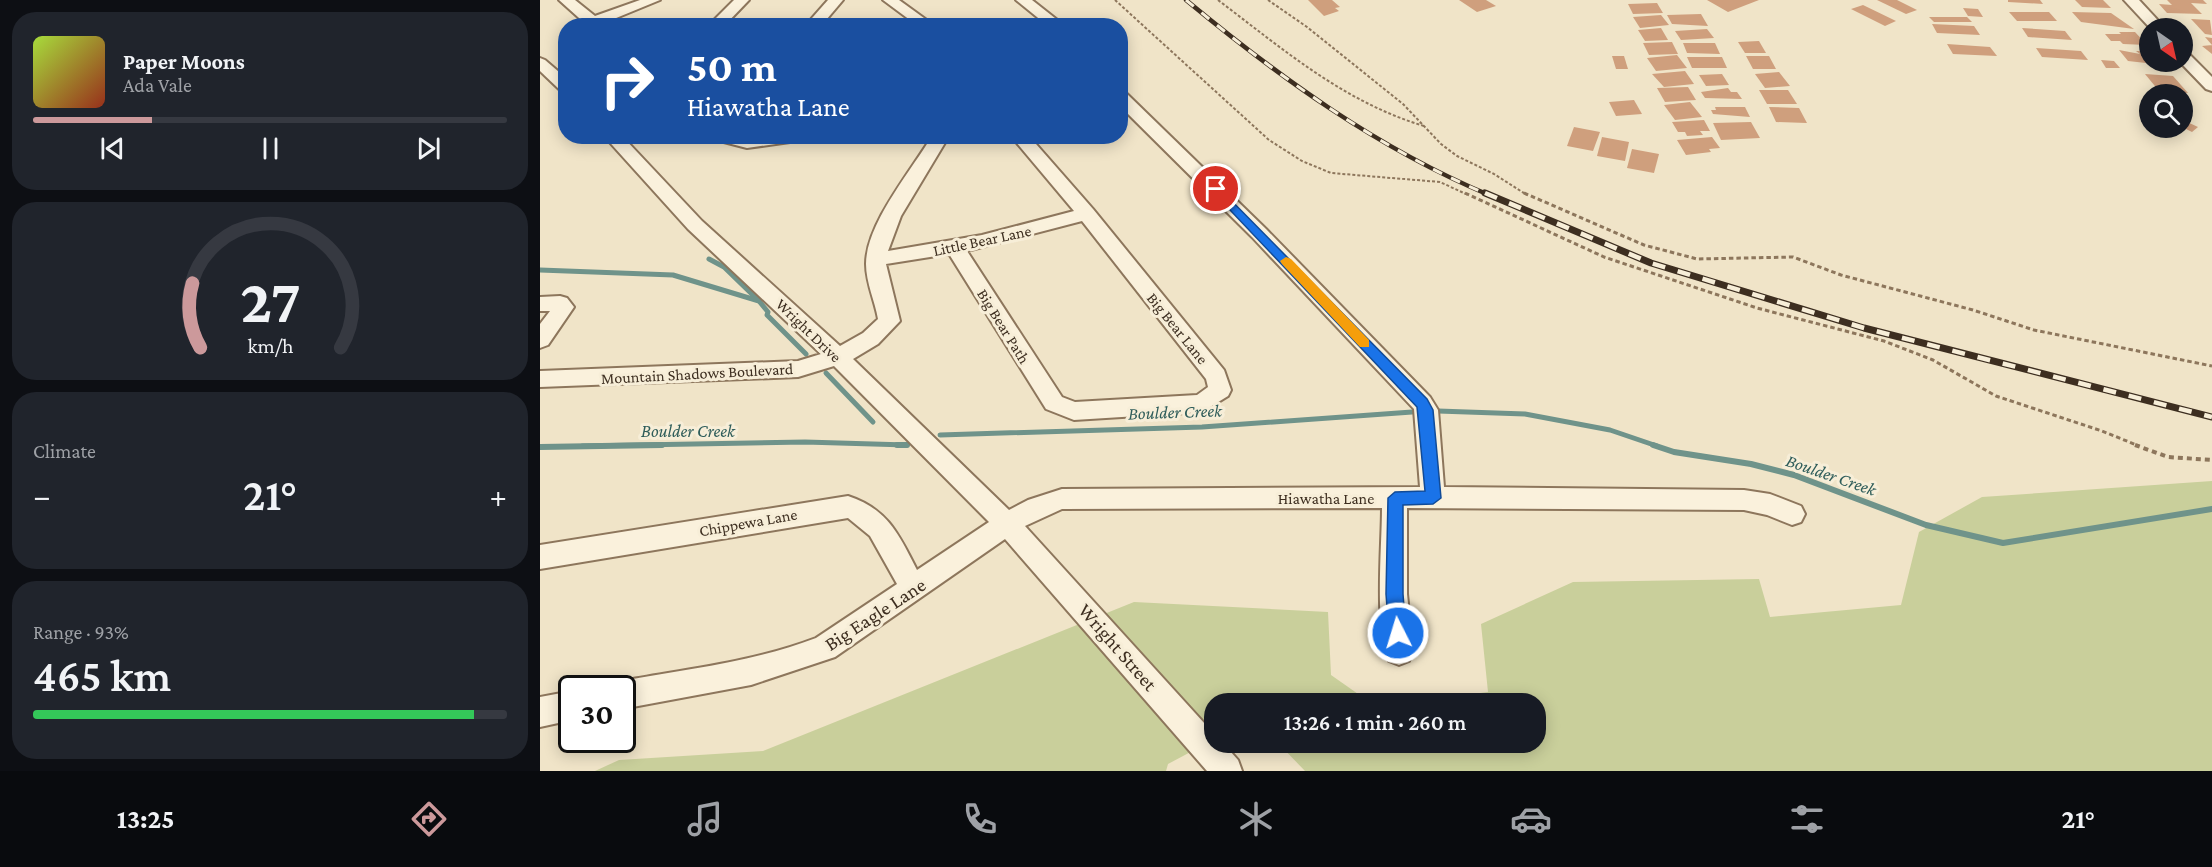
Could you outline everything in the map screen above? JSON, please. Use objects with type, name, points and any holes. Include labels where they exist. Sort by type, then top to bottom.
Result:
[{"type":"street","points":[[566,0],[588,18]]},
{"type":"street","points":[[610,18],[653,0]]},
{"type":"street","points":[[723,18],[742,0]]},
{"type":"street","points":[[819,18],[836,0]]},
{"type":"street","points":[[890,0],[916,18]]},
{"type":"street","points":[[1023,0],[1047,18]]},
{"type":"street","points":[[2131,0],[2148,18]]},
{"type":"street","points":[[540,63],[558,80]]},
{"type":"street","points":[[2193,66],[2212,86]]},
{"type":"street","points":[[1128,104],[1260,233],[1422,403],[1426,410],[1433,498]]},
{"type":"street","name":"Wright Drive","points":[[619,144],[695,225],[837,356],[1007,524]]},
{"type":"street","name":"Mountain Shadows Boulevard","points":[[540,380],[790,369],[815,365],[837,356],[876,334],[889,321],[878,280],[876,259],[888,222],[936,144]]},
{"type":"street","name":"Big Bear Lane","points":[[1026,144],[1086,213],[1216,376],[1221,390],[1202,403],[1074,411],[1054,404]]},
{"type":"street","name":"Little Bear Lane","points":[[876,259],[955,248],[1060,222],[1086,213]]},
{"type":"street","name":"Big Bear Path","points":[[955,248],[1054,404]]},
{"type":"street","points":[[540,304],[560,303],[564,307],[540,339]]},
{"type":"street","name":"Hiawatha Lane","points":[[1007,524],[1048,502],[1070,498],[1744,500],[1760,502],[1792,514]]},
{"type":"street","points":[[1395,498],[1394,594],[1399,652]]},
{"type":"street","name":"Chippewa Lane","points":[[540,557],[848,507],[858,508],[873,518],[913,590]]},
{"type":"street","name":"Big Eagle Lane","points":[[636,692],[744,671],[807,655],[825,648],[1007,524]]},
{"type":"street","name":"Wright Street","points":[[1007,524],[1227,771]]},
{"type":"street","points":[[540,712],[558,708]]},
{"type":"path","points":[[1115,0],[1269,140],[1285,152],[1320,169],[1347,176],[1440,182],[1604,257],[1757,308],[1884,341],[1933,360],[1996,396],[2102,431],[2156,453],[2168,457],[2212,460]]},
{"type":"path","points":[[1218,0],[1347,96],[1403,121],[1426,126]]},
{"type":"path","points":[[1268,0],[1346,57],[1457,156],[1494,174],[1525,194],[1644,245],[1674,254],[1709,260],[1771,255],[1793,257],[1841,275],[1926,296],[2034,330],[2212,366]]},
{"type":"green space","points":[[2212,481],[2212,771],[1305,771],[1288,753],[1546,753],[1546,693],[1480,693],[1488,692],[1481,624],[1573,582],[1759,579],[1770,617],[1901,605],[1919,532],[1982,497]]},
{"type":"green space","points":[[1134,602],[1328,612],[1331,675],[1357,693],[1204,693],[1204,745],[1168,764],[1166,771],[595,771],[619,760],[763,751]]},
{"type":"building","points":[[1308,0],[1332,0],[1340,7],[1335,8],[1339,11],[1324,16]]},
{"type":"building","points":[[1459,0],[1486,0],[1496,6],[1477,12]]},
{"type":"building","points":[[1707,0],[1759,0],[1728,12]]},
{"type":"building","points":[[1877,0],[1897,0],[1917,10],[1906,14]]},
{"type":"building","points":[[2008,0],[2040,0],[2043,4],[2008,2]]},
{"type":"building","points":[[2075,0],[2103,0],[2111,8],[2082,7]]},
{"type":"building","points":[[2167,0],[2203,0],[2207,4],[2191,3],[2202,14],[2167,13],[2159,4],[2172,5]]},
{"type":"building","points":[[1657,3],[1663,13],[1633,14],[1628,4]]},
{"type":"building","points":[[1863,5],[1896,21],[1885,26],[1851,9]]},
{"type":"building","points":[[1963,8],[1978,9],[1983,17],[1968,16]]},
{"type":"building","points":[[2009,12],[2049,12],[2057,21],[2017,21]]},
{"type":"building","points":[[2072,12],[2111,13],[2134,29],[2081,22]]},
{"type":"building","points":[[1701,14],[1708,26],[1672,24],[1667,15]]},
{"type":"building","points":[[1661,15],[1669,25],[1640,28],[1633,17]]},
{"type":"building","points":[[1929,17],[1967,17],[1972,22],[1934,22]]},
{"type":"building","points":[[2193,19],[2210,20],[2212,35],[2205,34]]},
{"type":"building","points":[[1932,24],[1974,26],[1980,35],[1937,33]]},
{"type":"building","points":[[1661,28],[1668,40],[1645,41],[1638,30]]},
{"type":"building","points":[[2022,28],[2065,31],[2072,40],[2028,37]]},
{"type":"building","points":[[1707,29],[1714,38],[1681,40],[1675,31]]},
{"type":"building","points":[[2119,32],[2135,32],[2139,36],[2139,45],[2111,41],[2105,34],[2121,34]]},
{"type":"building","points":[[2205,37],[2212,38],[2212,45]]},
{"type":"building","points":[[1759,41],[1766,53],[1745,53],[1738,42]]},
{"type":"building","points":[[1672,42],[1678,54],[1649,55],[1643,43]]},
{"type":"building","points":[[1683,43],[1715,43],[1720,54],[1687,53]]},
{"type":"building","points":[[1947,44],[1990,47],[1997,56],[1953,54]]},
{"type":"building","points":[[2212,45],[2212,54],[2202,46]]},
{"type":"building","points":[[2036,48],[2081,51],[2088,60],[2042,57]]},
{"type":"building","points":[[2119,50],[2139,54],[2139,62],[2128,61]]},
{"type":"building","points":[[1677,55],[1687,68],[1656,71],[1647,58]]},
{"type":"building","points":[[1612,56],[1624,56],[1628,69],[1616,69]]},
{"type":"building","points":[[1746,56],[1769,56],[1776,69],[1753,69]]},
{"type":"building","points":[[1687,57],[1722,57],[1727,68],[1692,68]]},
{"type":"building","points":[[2101,60],[2114,61],[2120,68],[2106,68]]},
{"type":"building","points":[[1685,71],[1694,84],[1664,87],[1652,74]]},
{"type":"building","points":[[1779,72],[1790,86],[1765,88],[1755,74]]},
{"type":"building","points":[[1722,74],[1729,85],[1706,86],[1699,75]]},
{"type":"building","points":[[2145,74],[2173,76],[2180,84],[2153,84]]},
{"type":"building","points":[[1688,87],[1696,100],[1665,102],[1657,88]]},
{"type":"building","points":[[1728,88],[1731,92],[1737,92],[1742,99],[1705,98],[1701,92]]},
{"type":"building","points":[[1759,90],[1788,90],[1797,104],[1767,104]]},
{"type":"building","points":[[1634,100],[1642,114],[1616,116],[1609,102]]},
{"type":"building","points":[[1690,102],[1702,117],[1675,120],[1664,105]]},
{"type":"building","points":[[1715,107],[1745,107],[1750,117],[1713,114],[1711,110],[1716,110]]},
{"type":"building","points":[[1769,107],[1799,108],[1807,123],[1776,122]]},
{"type":"building","points":[[1704,120],[1710,131],[1700,131],[1703,135],[1687,136],[1685,132],[1678,132],[1672,122]]},
{"type":"building","points":[[1751,122],[1760,138],[1721,140],[1713,123]]},
{"type":"building","points":[[1574,127],[1600,132],[1593,151],[1567,146]]},
{"type":"building","points":[[1602,137],[1629,142],[1625,161],[1597,156]]},
{"type":"building","points":[[1712,137],[1720,148],[1709,149],[1711,152],[1686,155],[1677,140]]},
{"type":"building","points":[[1632,149],[1659,154],[1654,173],[1627,168]]},
{"type":"waterway","points":[[709,259],[724,267],[759,301]]},
{"type":"waterway","points":[[540,270],[673,275],[759,301]]},
{"type":"waterway","points":[[759,301],[768,312],[767,315],[806,354]]},
{"type":"waterway","points":[[826,373],[873,422]]},
{"type":"waterway","name":"Boulder Creek","points":[[1438,411],[1525,414],[1610,430],[1657,446]]},
{"type":"waterway","name":"Boulder Creek","points":[[940,435],[1202,427],[1412,412]]},
{"type":"waterway","name":"Boulder Creek","points":[[582,446],[805,442],[907,445],[897,445]]},
{"type":"waterway","name":"Boulder Creek","points":[[540,447],[662,445]]},
{"type":"waterway","name":"Boulder Creek","points":[[1653,445],[1674,452],[1751,464],[1794,475],[1926,525],[2003,543],[2212,509]]},
{"type":"railway","points":[[1186,0],[1221,29],[1330,109],[1407,156],[1489,195]]},
{"type":"railway","points":[[1485,193],[1651,263],[1864,328],[2212,417]]},
{"type":"slow traffic","points":[[1286,261],[1364,344]]},
{"type":"route","points":[[1216,189],[1422,403],[1426,410],[1433,498],[1395,498],[1394,594],[1398,633]]}]
